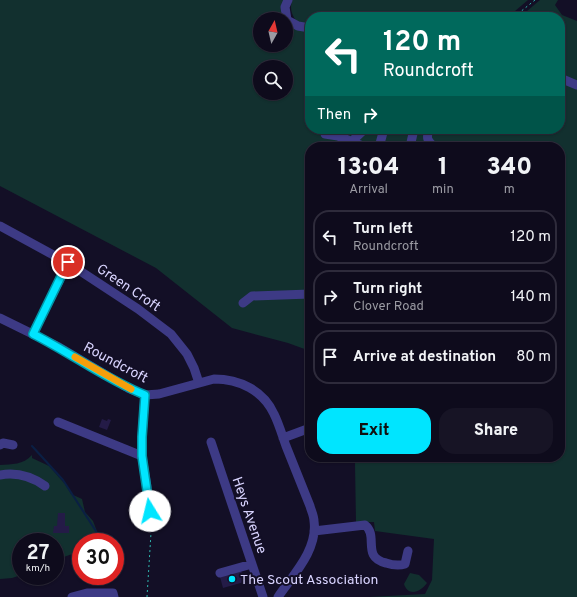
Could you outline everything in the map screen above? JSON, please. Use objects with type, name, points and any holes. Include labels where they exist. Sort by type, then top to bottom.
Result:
[{"type":"street","points":[[288,0],[285,7],[287,20],[298,26],[305,27]]},
{"type":"street","points":[[565,80],[577,85]]},
{"type":"street","points":[[325,134],[338,136],[352,141],[360,134]]},
{"type":"street","name":"Green Croft","points":[[0,226],[68,262],[138,309],[171,334],[187,354],[199,383]]},
{"type":"street","points":[[33,334],[68,262]]},
{"type":"street","points":[[243,303],[252,296],[305,294]]},
{"type":"street","name":"Roundcroft","points":[[0,318],[59,347],[128,388],[145,395],[159,394],[214,379],[241,383],[252,389],[262,398],[270,408],[283,438],[310,506],[314,521],[314,531],[310,550],[305,560],[278,597]]},
{"type":"street","points":[[145,395],[142,456],[153,525]]},
{"type":"street","points":[[58,422],[142,456]]},
{"type":"street","points":[[283,438],[305,430]]},
{"type":"street","name":"Heys Avenue","points":[[210,442],[263,597]]},
{"type":"street","points":[[0,445],[3,443],[12,445]]},
{"type":"street","points":[[0,474],[21,474],[45,486]]},
{"type":"street","points":[[314,531],[366,526],[369,530],[373,556],[379,562],[388,564],[404,564],[408,551]]},
{"type":"street","points":[[220,573],[252,564]]},
{"type":"street","points":[[72,597],[93,593],[113,593],[114,597]]},
{"type":"path","points":[[520,12],[535,0]]},
{"type":"path","points":[[147,597],[153,525]]},
{"type":"green space","points":[[0,0],[284,0],[283,12],[253,12],[253,52],[293,52],[293,25],[305,29],[305,134],[565,134],[565,16],[577,21],[577,597],[369,597],[425,594],[432,580],[434,539],[375,531],[374,522],[356,522],[356,462],[565,462],[565,142],[305,142],[305,349],[232,328],[156,268],[0,186]]},
{"type":"green space","points":[[292,0],[528,0],[514,12],[305,12],[305,24],[296,21],[293,16],[293,12],[291,11]]},
{"type":"green space","points":[[540,0],[558,0],[555,5],[560,12],[526,12]]},
{"type":"green space","points":[[32,455],[32,458],[49,466],[65,484],[71,494],[82,499],[85,512],[93,521],[98,533],[72,533],[72,554],[64,557],[64,533],[12,533],[12,578],[0,579],[0,465],[13,464],[25,461]]},
{"type":"green space","points":[[410,573],[419,575],[427,583],[418,591],[408,591],[404,584]]},
{"type":"building","points":[[102,419],[107,421],[108,419],[111,420],[107,430],[99,427]]},
{"type":"building","points":[[58,513],[65,513],[65,526],[69,526],[69,533],[53,533],[54,526],[57,526]]},
{"type":"building","name":"The Scout Association","points":[[241,570],[244,582],[223,588],[220,577]]},
{"type":"waterway","points":[[32,446],[63,480],[97,533]]},
{"type":"slow traffic","points":[[75,357],[131,389]]},
{"type":"place","name":"The Scout Association","points":[[232,579]]},
{"type":"route","points":[[68,262],[33,334],[59,347],[128,388],[145,395],[142,456],[150,511]]}]
